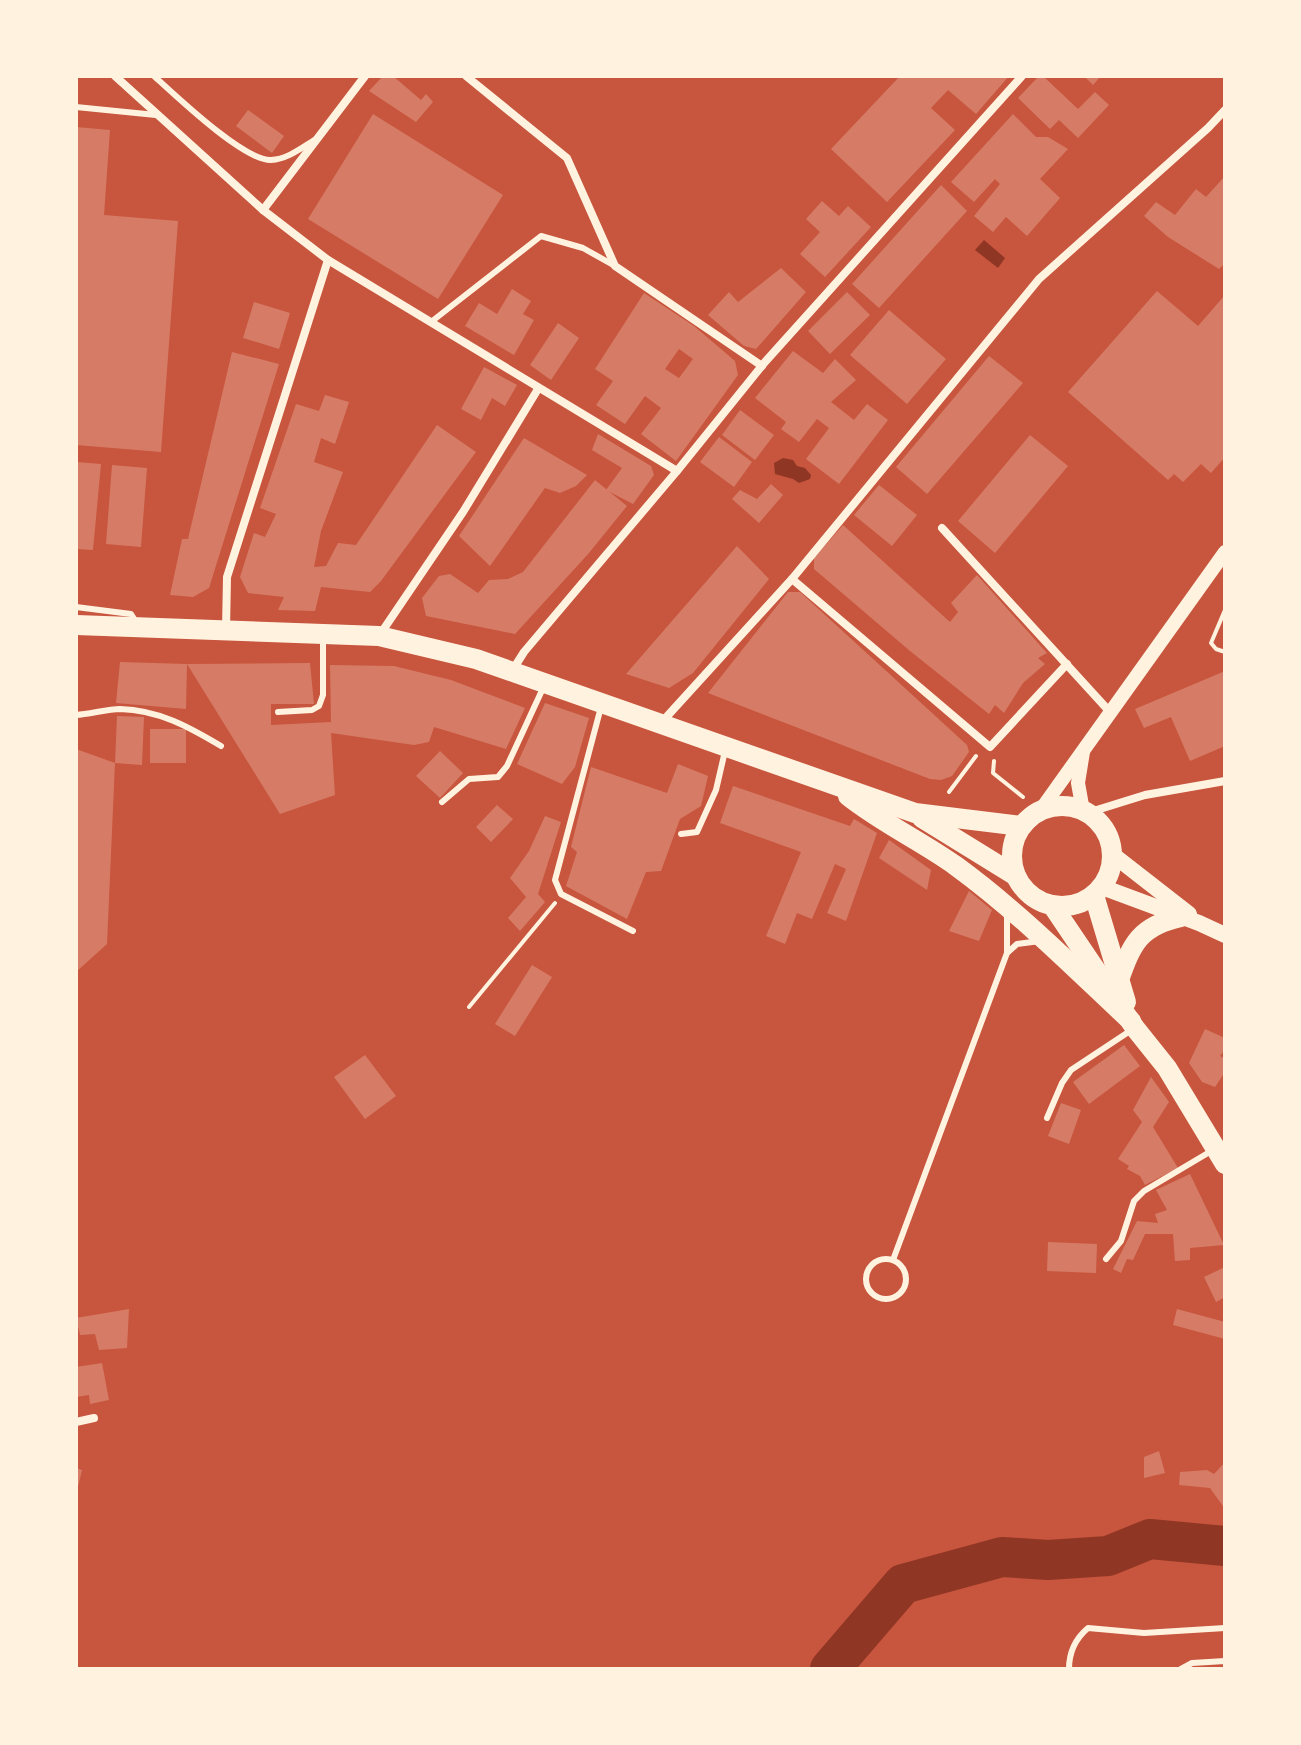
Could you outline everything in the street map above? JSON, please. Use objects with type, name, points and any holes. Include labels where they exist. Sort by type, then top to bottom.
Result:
[{"type":"main road","points":[[76,625],[379,636],[476,659],[915,813],[1021,826]]},
{"type":"main road","points":[[832,784],[870,814],[954,865],[1007,905],[1133,1024]]},
{"type":"main road","points":[[1054,807],[1085,812],[1105,830],[1112,854],[1110,871],[1098,891],[1081,902],[1067,906],[1052,905],[1037,899],[1024,889],[1016,876],[1012,859],[1014,842],[1021,826],[1040,811],[1054,807]]},
{"type":"main road","points":[[915,813],[1016,876]]},
{"type":"main road","points":[[1112,854],[1190,920]]},
{"type":"main road","points":[[1098,891],[1190,920],[1225,935]]},
{"type":"main road","points":[[1098,891],[1133,1024]]},
{"type":"main road","points":[[1052,905],[1133,1024],[1167,1068],[1221,1156]]},
{"type":"main road","points":[[1119,980],[1132,945],[1159,922],[1190,920]]},
{"type":"street","points":[[115,76],[263,210],[328,260],[677,471]]},
{"type":"street","points":[[263,210],[365,76]]},
{"type":"street","points":[[466,76],[567,158],[615,266],[762,366]]},
{"type":"street","points":[[511,671],[762,366],[1022,76]]},
{"type":"street","points":[[660,723],[792,579],[1039,279],[1225,110]]},
{"type":"street","points":[[226,631],[227,577],[328,260]]},
{"type":"street","points":[[379,636],[463,512],[538,389]]},
{"type":"street","points":[[942,528],[1110,712]]},
{"type":"street","points":[[1040,811],[1225,552]]},
{"type":"street","points":[[792,579],[990,747],[1067,664]]},
{"type":"street","points":[[1084,748],[1078,783],[1085,812],[1145,795],[1225,781]]},
{"type":"street","points":[[76,1422],[94,1418]]},
{"type":"lane","points":[[154,76],[229,140],[256,158],[285,158],[320,136]]},
{"type":"lane","points":[[77,106],[158,115]]},
{"type":"lane","points":[[431,322],[541,236],[583,248],[615,266]]},
{"type":"lane","points":[[76,607],[131,614],[140,628]]},
{"type":"lane","points":[[278,712],[312,710],[319,706],[323,695],[323,634]]},
{"type":"lane","points":[[442,802],[469,779],[498,777],[507,766],[546,683]]},
{"type":"lane","points":[[602,703],[555,880],[561,894],[633,931]]},
{"type":"lane","points":[[76,715],[117,709],[157,714],[185,724],[221,746]]},
{"type":"lane","points":[[681,834],[697,832],[716,790],[726,747]]},
{"type":"lane","points":[[893,1260],[1007,953],[1007,905]]},
{"type":"lane","points":[[1007,953],[1017,944],[1046,941]]},
{"type":"lane","points":[[1047,1118],[1071,1070],[1133,1024]]},
{"type":"lane","points":[[1106,1259],[1121,1241],[1134,1201],[1144,1191],[1221,1156]]},
{"type":"lane","points":[[893,1260],[906,1274],[905,1287],[891,1299],[878,1298],[868,1288],[866,1275],[874,1263],[893,1260]]},
{"type":"lane","points":[[1069,1669],[1069,1655],[1079,1635],[1088,1628],[1144,1633],[1225,1628]]},
{"type":"lane","points":[[1181,1669],[1192,1663],[1225,1661]]},
{"type":"path","points":[[1225,610],[1211,643],[1225,652]]},
{"type":"path","points":[[949,792],[979,752]]},
{"type":"path","points":[[994,761],[993,773],[1023,797]]},
{"type":"path","points":[[469,1007],[529,938],[561,894]]},
{"type":"shaded area","points":[[984,240],[1005,258],[998,268],[975,250]]},
{"type":"shaded area","points":[[783,458],[805,468],[811,475],[810,479],[799,483],[775,474],[774,463]]},
{"type":"building","points":[[383,76],[393,76],[421,100],[426,94],[433,102],[416,122],[369,91]]},
{"type":"building","points":[[900,76],[1009,76],[976,114],[948,90],[931,108],[955,130],[887,202],[831,149]]},
{"type":"building","points":[[1039,76],[1043,76],[1078,109],[1095,92],[1109,105],[1078,138],[1059,120],[1050,129],[1018,98]]},
{"type":"building","points":[[1084,76],[1101,76],[1093,85]]},
{"type":"building","points":[[248,110],[284,136],[272,153],[236,126]]},
{"type":"building","points":[[373,114],[503,195],[438,299],[308,219]]},
{"type":"building","points":[[1013,114],[1036,137],[1048,137],[1068,149],[1040,179],[1060,198],[1027,236],[1006,217],[993,232],[974,216],[1000,184],[995,179],[974,202],[951,182]]},
{"type":"building","points":[[76,127],[110,130],[104,215],[178,221],[161,452],[76,445]]},
{"type":"building","points":[[1225,176],[1225,263],[1219,269],[1168,237],[1144,216],[1156,202],[1175,215],[1196,189],[1206,197]]},
{"type":"building","points":[[941,185],[967,211],[879,308],[852,284]]},
{"type":"building","points":[[822,201],[839,216],[848,206],[871,227],[825,277],[800,254],[820,232],[806,219]]},
{"type":"building","points":[[781,268],[806,292],[756,349],[744,346],[708,315],[729,292],[738,302]]},
{"type":"building","points":[[512,289],[531,301],[523,314],[534,320],[514,355],[465,326],[479,303],[497,314]]},
{"type":"building","points":[[1157,291],[1198,326],[1225,295],[1225,457],[1211,473],[1201,464],[1183,482],[1174,474],[1168,480],[1068,392]]},
{"type":"building","points":[[847,292],[870,315],[830,354],[808,331]]},
{"type":"building","points":[[644,293],[694,326],[735,361],[738,375],[676,461],[641,434],[661,408],[645,396],[625,424],[596,405],[613,381],[595,369]],"holes":[[[679,349],[693,359],[679,378],[665,369]]]},
{"type":"building","points":[[254,302],[290,313],[279,349],[243,338]]},
{"type":"building","points":[[889,310],[946,359],[907,404],[850,355]]},
{"type":"building","points":[[558,323],[579,338],[551,380],[530,365]]},
{"type":"building","points":[[793,351],[823,373],[835,359],[856,380],[831,402],[854,420],[867,404],[888,420],[839,484],[806,459],[829,428],[817,419],[799,442],[781,429],[786,422],[755,398]]},
{"type":"building","points":[[232,352],[279,364],[209,588],[193,597],[170,595],[182,539],[188,539]]},
{"type":"building","points":[[989,356],[1023,383],[927,494],[896,467]]},
{"type":"building","points":[[484,367],[517,385],[505,406],[492,398],[481,420],[461,409]]},
{"type":"building","points":[[325,395],[349,402],[335,444],[321,438],[314,462],[343,472],[321,531],[314,567],[326,566],[338,543],[356,545],[437,425],[476,452],[370,592],[321,587],[315,611],[278,610],[284,597],[248,593],[240,577],[254,533],[265,537],[276,514],[260,508],[296,404],[319,411]]},
{"type":"building","points":[[740,410],[774,435],[755,460],[722,435]]},
{"type":"building","points":[[598,434],[651,466],[654,475],[633,504],[606,490],[622,468],[592,450]]},
{"type":"building","points":[[1030,435],[1068,466],[995,553],[958,521]]},
{"type":"building","points":[[719,437],[752,462],[734,487],[700,462]]},
{"type":"building","points":[[524,438],[587,475],[576,486],[560,493],[545,488],[490,566],[459,536]]},
{"type":"building","points":[[76,462],[101,464],[93,550],[76,549]]},
{"type":"building","points":[[112,465],[147,468],[141,547],[106,544]]},
{"type":"building","points":[[595,480],[627,506],[515,634],[426,616],[422,598],[439,576],[450,574],[478,593],[489,580],[508,579],[523,572]]},
{"type":"building","points":[[771,484],[783,495],[759,523],[732,499],[740,490],[757,499]]},
{"type":"building","points":[[879,485],[917,515],[892,546],[854,515]]},
{"type":"building","points":[[843,525],[950,622],[958,612],[951,603],[977,575],[1047,653],[1038,658],[1045,664],[1023,683],[1004,713],[995,705],[989,714],[814,569],[814,558]]},
{"type":"building","points":[[737,546],[769,579],[693,673],[669,688],[626,674]]},
{"type":"building","points":[[788,592],[800,592],[967,745],[969,752],[952,776],[941,780],[930,779],[708,693]]},
{"type":"building","points":[[120,662],[187,664],[186,709],[116,703]]},
{"type":"building","points":[[310,663],[314,704],[271,704],[271,725],[331,722],[330,665],[394,666],[451,680],[525,708],[506,749],[434,727],[429,742],[414,745],[331,733],[335,795],[280,814],[187,664]]},
{"type":"building","points":[[1225,671],[1225,746],[1190,761],[1171,717],[1144,728],[1135,709]]},
{"type":"building","points":[[545,703],[589,718],[575,767],[562,784],[517,764]]},
{"type":"building","points":[[117,716],[144,717],[142,765],[115,763]]},
{"type":"building","points":[[150,729],[186,729],[186,763],[150,763]]},
{"type":"building","points":[[76,749],[115,763],[107,944],[76,972]]},
{"type":"building","points":[[440,751],[463,773],[440,798],[416,776]]},
{"type":"building","points":[[678,764],[708,776],[701,806],[680,819],[661,871],[646,872],[627,919],[566,886],[577,852],[571,847],[591,767],[667,793]]},
{"type":"building","points":[[733,786],[850,826],[854,819],[877,833],[846,921],[827,913],[846,869],[835,864],[812,919],[797,913],[785,944],[766,936],[801,852],[720,823]]},
{"type":"building","points":[[497,805],[513,819],[491,842],[476,827]]},
{"type":"building","points":[[545,816],[561,822],[538,894],[545,902],[520,931],[508,918],[526,897],[510,878],[529,851]]},
{"type":"building","points":[[889,840],[931,870],[927,890],[879,858]]},
{"type":"building","points":[[969,891],[992,910],[979,941],[949,931]]},
{"type":"building","points":[[532,965],[552,977],[515,1036],[495,1024]]},
{"type":"building","points":[[1205,1029],[1225,1038],[1225,1049],[1220,1056],[1225,1059],[1225,1072],[1215,1087],[1202,1082],[1189,1063]]},
{"type":"building","points":[[1124,1045],[1140,1066],[1089,1104],[1073,1082]]},
{"type":"building","points":[[365,1055],[396,1096],[365,1119],[334,1077]]},
{"type":"building","points":[[1151,1077],[1169,1102],[1153,1127],[1178,1168],[1145,1185],[1140,1176],[1127,1169],[1129,1166],[1118,1159],[1142,1122],[1133,1110]]},
{"type":"building","points":[[1061,1103],[1081,1110],[1069,1144],[1048,1136]]},
{"type":"building","points":[[1190,1174],[1224,1245],[1190,1248],[1190,1260],[1175,1261],[1173,1234],[1145,1234],[1133,1260],[1127,1259],[1121,1273],[1113,1269],[1137,1221],[1158,1223],[1155,1214],[1167,1210],[1156,1190]]},
{"type":"building","points":[[1048,1242],[1097,1244],[1096,1273],[1047,1271]]},
{"type":"building","points":[[1225,1267],[1225,1297],[1216,1302],[1204,1277]]},
{"type":"building","points":[[129,1309],[127,1348],[99,1350],[95,1334],[80,1335],[76,1318]]},
{"type":"building","points":[[1177,1309],[1225,1322],[1225,1339],[1173,1325]]},
{"type":"building","points":[[102,1363],[109,1400],[90,1404],[89,1395],[76,1397],[76,1367]]},
{"type":"building","points":[[1159,1451],[1165,1473],[1144,1478],[1144,1457]]},
{"type":"building","points":[[1225,1462],[1225,1509],[1210,1488],[1179,1485],[1180,1472],[1207,1470],[1214,1474]]},
{"type":"building","points":[[76,1468],[82,1470],[77,1491],[76,1491]]},
{"type":"waterway","points":[[830,1669],[903,1584],[1002,1557],[1048,1560],[1108,1556],[1150,1539],[1225,1546]]}]
